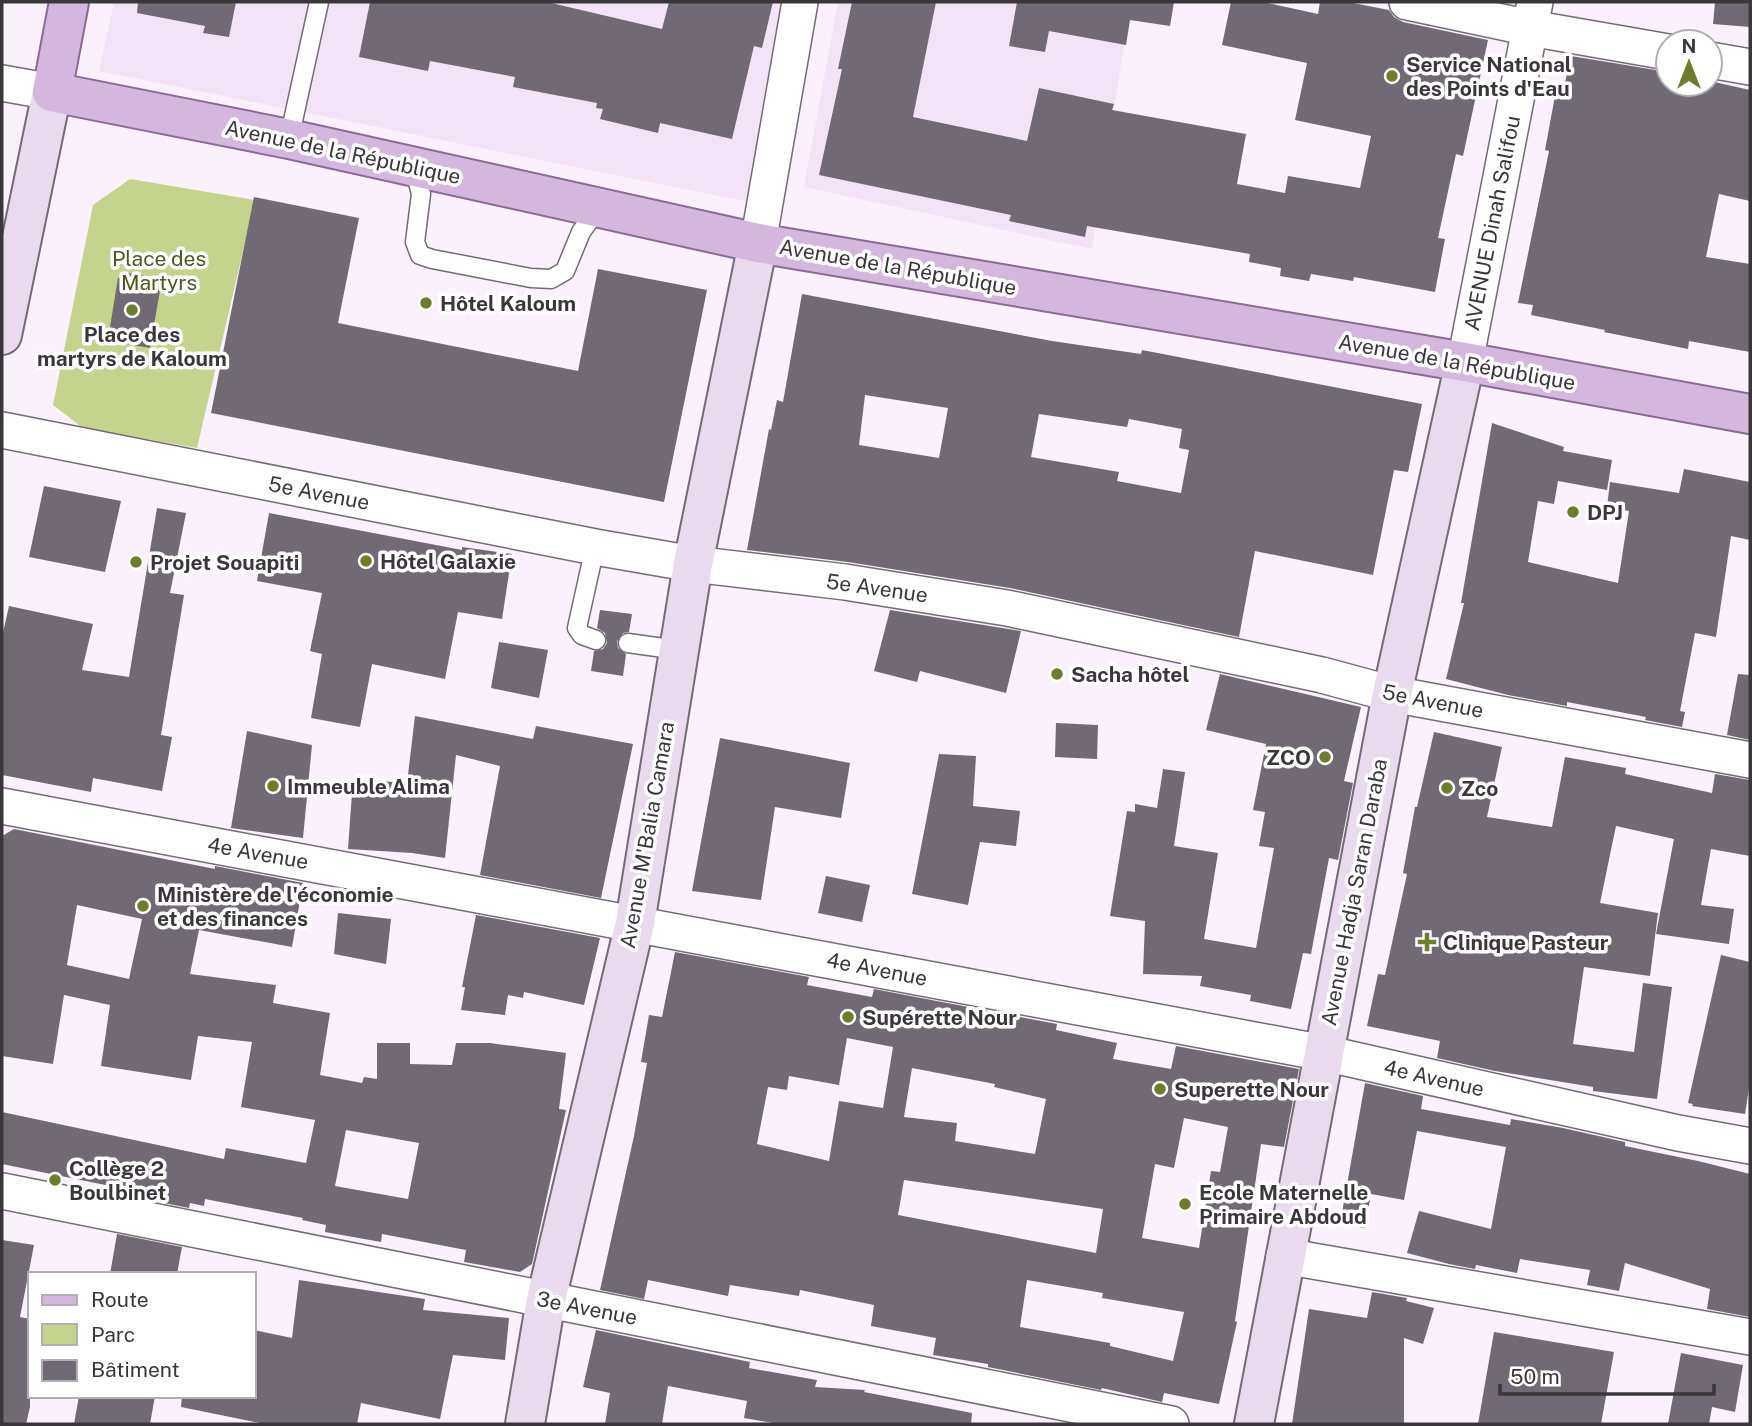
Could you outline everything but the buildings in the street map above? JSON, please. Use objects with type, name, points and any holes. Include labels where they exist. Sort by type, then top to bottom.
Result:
[{"type":"main road","points":[[52,92],[69,2]]},
{"type":"main road","name":"Avenue de la République","points":[[52,92],[289,139],[758,243],[1465,362],[1750,414]]},
{"type":"street","points":[[758,243],[800,2]]},
{"type":"street","points":[[1407,2],[1533,15],[1654,48]]},
{"type":"street","name":"AVENUE Dinah Salifou","points":[[1465,362],[1533,15]]},
{"type":"street","points":[[1724,62],[1750,67]]},
{"type":"street","points":[[2,83],[52,92],[2,335]]},
{"type":"street","name":"Avenue M'Balia Camara","points":[[525,1424],[546,1300],[635,923],[693,564],[758,243]]},
{"type":"street","name":"Avenue Hadja Saran Daraba","points":[[1254,1424],[1392,694],[1465,362]]},
{"type":"street","name":"5e Avenue","points":[[2,430],[595,547],[693,564],[845,582],[1007,608],[1322,675],[1392,694],[1750,760]]},
{"type":"street","name":"4e Avenue","points":[[2,806],[1324,1053],[1678,1133],[1750,1146]]},
{"type":"street","name":"3e Avenue","points":[[2,1191],[1171,1424]]},
{"type":"street","points":[[1284,1256],[1750,1338]]},
{"type":"lane","points":[[289,139],[319,2]]},
{"type":"lane","points":[[414,167],[421,194],[415,242],[420,255],[432,259],[531,278],[551,279],[565,271],[582,232],[598,208]]},
{"type":"lane","points":[[595,547],[577,628],[582,635],[596,640]]},
{"type":"lane","points":[[628,643],[678,650]]},
{"type":"shaded area","points":[[114,2],[795,2],[754,203],[99,71]]},
{"type":"shaded area","points":[[838,2],[1131,2],[1092,249],[804,187]]},
{"type":"green space","name":"Place des Martyrs","points":[[130,179],[255,200],[197,448],[83,428],[53,405],[93,205]]},
{"type":"place","name":"Service National des Points d'Eau","points":[[1392,76]]},
{"type":"place","name":"Hôtel Kaloum","points":[[426,303]]},
{"type":"place","name":"Place des martyrs de Kaloum","points":[[132,310]]},
{"type":"place","name":"DPJ","points":[[1573,512]]},
{"type":"place","name":"Hôtel Galaxie","points":[[366,561]]},
{"type":"place","name":"Projet Souapiti","points":[[136,562]]},
{"type":"place","name":"Sacha hôtel","points":[[1057,674]]},
{"type":"place","name":"ZCO","points":[[1325,757]]},
{"type":"place","name":"Immeuble Alima","points":[[273,786]]},
{"type":"place","name":"Zco","points":[[1447,788]]},
{"type":"place","name":"Ministère de l'économie et des finances","points":[[143,906]]},
{"type":"place","name":"Clinique Pasteur","points":[[1427,942]]},
{"type":"place","name":"Supérette Nour","points":[[848,1017]]},
{"type":"place","name":"Superette Nour","points":[[1160,1089]]},
{"type":"place","name":"Collège 2 Boulbinet","points":[[55,1180]]},
{"type":"place","name":"Ecole Maternelle Primaire Abdoud","points":[[1185,1204]]}]
